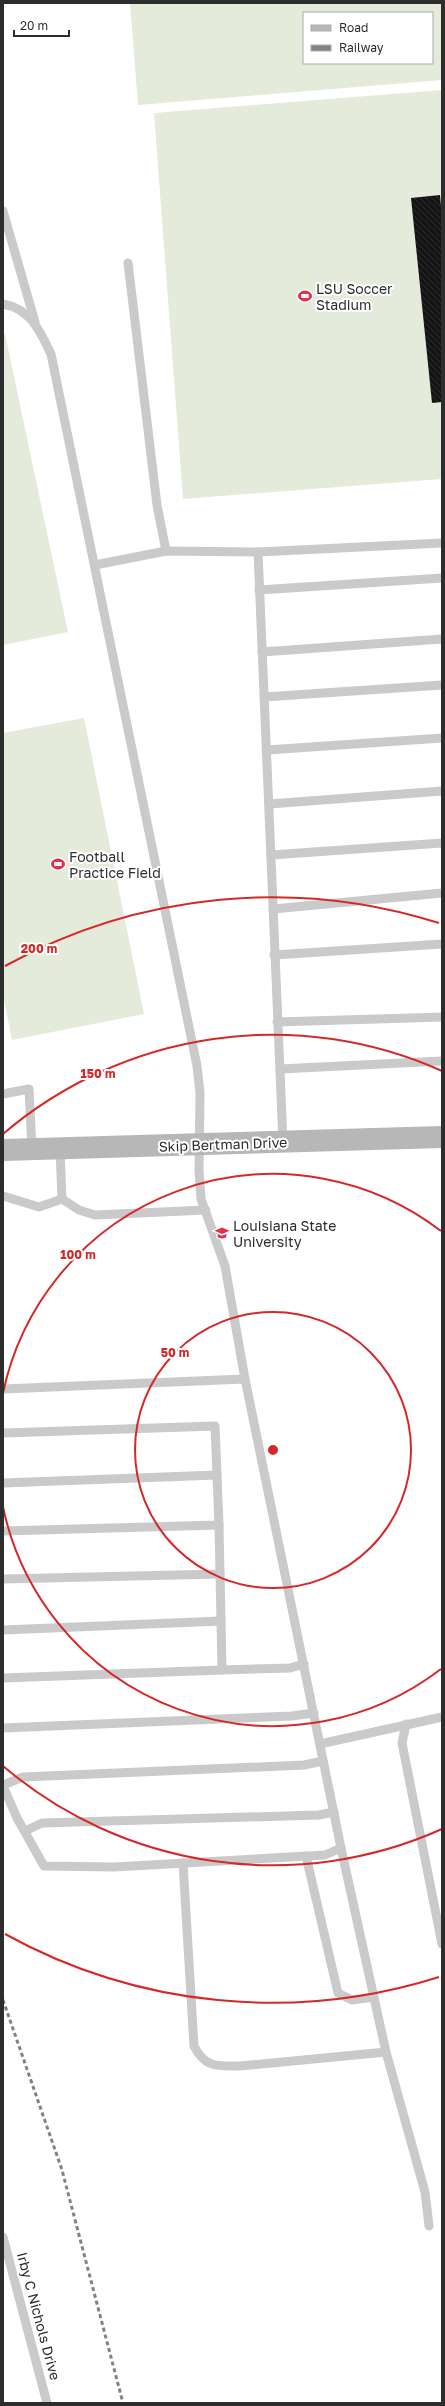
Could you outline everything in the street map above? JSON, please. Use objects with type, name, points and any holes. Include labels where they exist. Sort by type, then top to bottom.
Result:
[{"type":"street","name":"Skip Bertman Drive","points":[[3,1150],[442,1137]]},
{"type":"lane","points":[[3,211],[35,322],[51,354],[197,1066],[200,1093],[201,1144],[199,1171],[201,1198],[225,1266],[245,1379],[341,1848],[386,2052],[426,2192],[429,2226]]},
{"type":"lane","points":[[128,263],[157,505],[166,551]]},
{"type":"lane","points":[[3,304],[14,307],[35,322]]},
{"type":"lane","points":[[95,565],[166,551],[258,552],[442,543]]},
{"type":"lane","points":[[258,552],[283,1142]]},
{"type":"lane","points":[[259,590],[442,578]]},
{"type":"lane","points":[[262,652],[442,639]]},
{"type":"lane","points":[[264,697],[442,685]]},
{"type":"lane","points":[[267,750],[442,738]]},
{"type":"lane","points":[[269,804],[442,791]]},
{"type":"lane","points":[[271,855],[442,843]]},
{"type":"lane","points":[[273,909],[442,894]]},
{"type":"lane","points":[[274,955],[442,944]]},
{"type":"lane","points":[[277,1022],[442,1016]]},
{"type":"lane","points":[[280,1069],[442,1061]]},
{"type":"lane","points":[[3,1094],[29,1089],[32,1150]]},
{"type":"lane","points":[[60,1149],[62,1198]]},
{"type":"lane","points":[[3,1196],[39,1207],[62,1198]]},
{"type":"lane","points":[[62,1198],[79,1210],[95,1215],[206,1210]]},
{"type":"lane","points":[[3,1389],[245,1379]]},
{"type":"lane","points":[[3,1433],[215,1426],[222,1670]]},
{"type":"lane","points":[[3,1483],[217,1476]]},
{"type":"lane","points":[[3,1532],[219,1525]]},
{"type":"lane","points":[[3,1579],[220,1574]]},
{"type":"lane","points":[[3,1630],[221,1621]]},
{"type":"lane","points":[[3,1678],[290,1668],[304,1664]]},
{"type":"lane","points":[[3,1728],[292,1716],[314,1713]]},
{"type":"lane","points":[[320,1744],[442,1717]]},
{"type":"lane","points":[[406,1724],[402,1743],[442,1944]]},
{"type":"lane","points":[[323,1761],[304,1765],[23,1777],[3,1785],[44,1866],[114,1867],[325,1855],[341,1848]]},
{"type":"lane","points":[[25,1831],[42,1823],[319,1815],[334,1812]]},
{"type":"lane","points":[[306,1856],[338,1993],[352,2000],[374,1997]]},
{"type":"lane","points":[[183,1863],[194,2046],[201,2059],[216,2066],[240,2066],[386,2052]]},
{"type":"lane","name":"Irby C Nichols Drive","points":[[3,2237],[47,2403]]},
{"type":"green space","points":[[130,3],[442,3],[442,80],[138,105]]},
{"type":"green space","name":"LSU Soccer Stadium","points":[[442,90],[442,479],[183,499],[154,113]]},
{"type":"green space","points":[[5,334],[68,632],[3,645],[3,335]]},
{"type":"green space","name":"Football Practice Field","points":[[84,718],[144,1014],[12,1040],[3,995],[3,733]]},
{"type":"building","points":[[440,195],[442,217],[442,402],[432,403],[411,198]]},
{"type":"railway","points":[[3,2000],[62,2170],[123,2403]]},
{"type":"place","name":"LSU Soccer Stadium","points":[[305,296]]},
{"type":"place","name":"Football Practice Field","points":[[58,864]]},
{"type":"place","name":"Louisiana State University","points":[[222,1233]]}]
